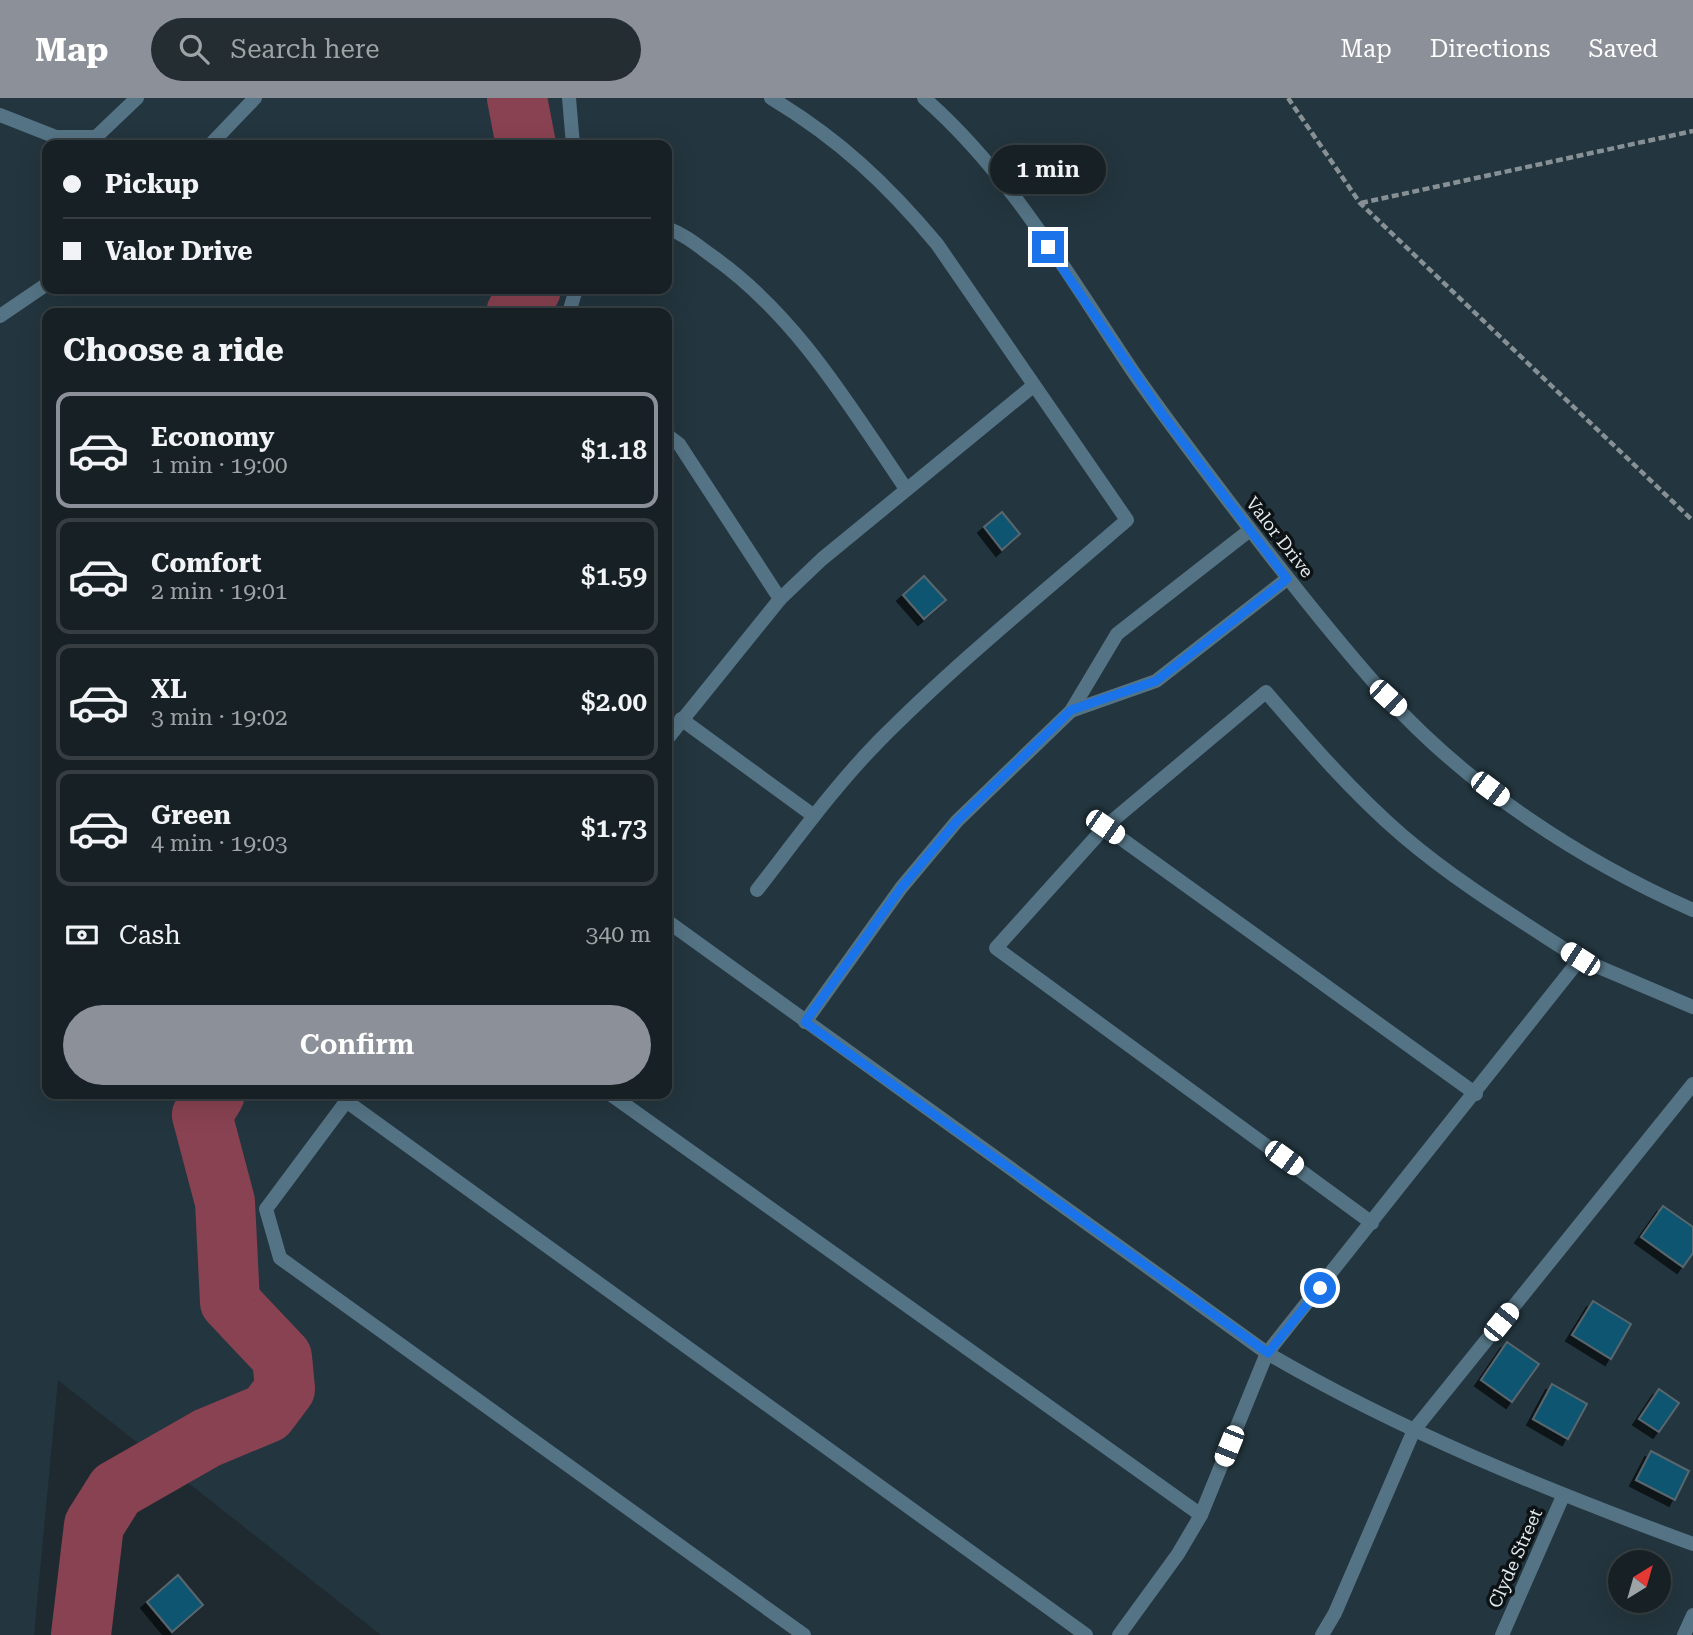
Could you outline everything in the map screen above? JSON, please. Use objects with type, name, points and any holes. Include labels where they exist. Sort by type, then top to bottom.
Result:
[{"type":"street","points":[[0,115],[56,137],[96,137],[137,98]]},
{"type":"street","points":[[215,140],[256,98]]},
{"type":"street","points":[[569,98],[573,140]]},
{"type":"street","points":[[757,890],[814,816],[876,744],[931,689],[1128,520],[1032,386],[937,244],[902,202],[846,148],[771,98]]},
{"type":"street","name":"Valor Drive","points":[[924,98],[963,136],[1005,184],[1163,415],[1287,579],[1388,698],[1468,772],[1533,822],[1593,860],[1693,910]]},
{"type":"street","points":[[672,230],[733,270],[786,319],[844,396],[906,489]]},
{"type":"street","points":[[0,316],[42,287]]},
{"type":"street","points":[[672,731],[780,599],[906,489],[1032,386]]},
{"type":"street","points":[[672,439],[678,444],[780,599]]},
{"type":"street","points":[[805,1022],[901,888],[957,821],[1071,710],[1117,634],[1250,530]]},
{"type":"street","points":[[1071,710],[1156,681],[1287,579]]},
{"type":"street","points":[[1373,1223],[996,948],[1105,827],[1266,692],[1329,765],[1404,836],[1480,894],[1580,959],[1693,1007]]},
{"type":"street","points":[[681,719],[814,816]]},
{"type":"street","points":[[1105,827],[1476,1094]]},
{"type":"street","points":[[672,925],[1268,1353],[1344,1398],[1414,1430],[1563,1496],[1693,1544]]},
{"type":"street","points":[[1119,1635],[1178,1554],[1200,1515],[1268,1353],[1476,1094],[1580,959]]},
{"type":"street","points":[[1322,1635],[1335,1613],[1414,1430],[1693,1084]]},
{"type":"street","points":[[348,1099],[266,1209],[280,1258],[804,1635]]},
{"type":"street","points":[[352,1099],[1086,1635]]},
{"type":"street","points":[[617,1099],[1200,1515]]},
{"type":"street","name":"Clyde Street","points":[[1502,1635],[1563,1496]]},
{"type":"street","points":[[1684,1635],[1693,1615]]},
{"type":"path","points":[[1288,98],[1360,203],[1693,520]]},
{"type":"path","points":[[1360,203],[1693,131]]},
{"type":"shaded area","points":[[0,98],[1693,98],[1693,1635],[381,1635],[58,1380],[34,1635],[0,1635]]},
{"type":"building","points":[[1002,512],[1020,534],[1002,550],[984,527]]},
{"type":"building","points":[[924,576],[946,600],[924,619],[903,595]]},
{"type":"building","points":[[1663,1206],[1693,1227],[1693,1253],[1683,1267],[1641,1237]]},
{"type":"building","points":[[1593,1301],[1631,1324],[1611,1359],[1572,1335]]},
{"type":"building","points":[[1507,1342],[1539,1364],[1512,1402],[1481,1380]]},
{"type":"building","points":[[1552,1384],[1587,1404],[1568,1439],[1533,1419]]},
{"type":"building","points":[[1659,1389],[1679,1403],[1659,1432],[1639,1419]]},
{"type":"building","points":[[1651,1451],[1689,1471],[1675,1500],[1636,1480]]},
{"type":"building","points":[[178,1575],[203,1605],[172,1632],[147,1602]]},
{"type":"waterway","points":[[517,98],[525,140]]},
{"type":"waterway","points":[[519,308],[528,294]]},
{"type":"waterway","points":[[81,1635],[94,1525],[116,1490],[207,1438],[267,1413],[285,1389],[282,1357],[230,1302],[225,1202],[202,1115],[212,1099]]},
{"type":"route","points":[[1048,247],[1163,415],[1287,579],[1156,681],[1071,710],[957,821],[901,888],[805,1022],[1268,1353],[1320,1288]]}]
